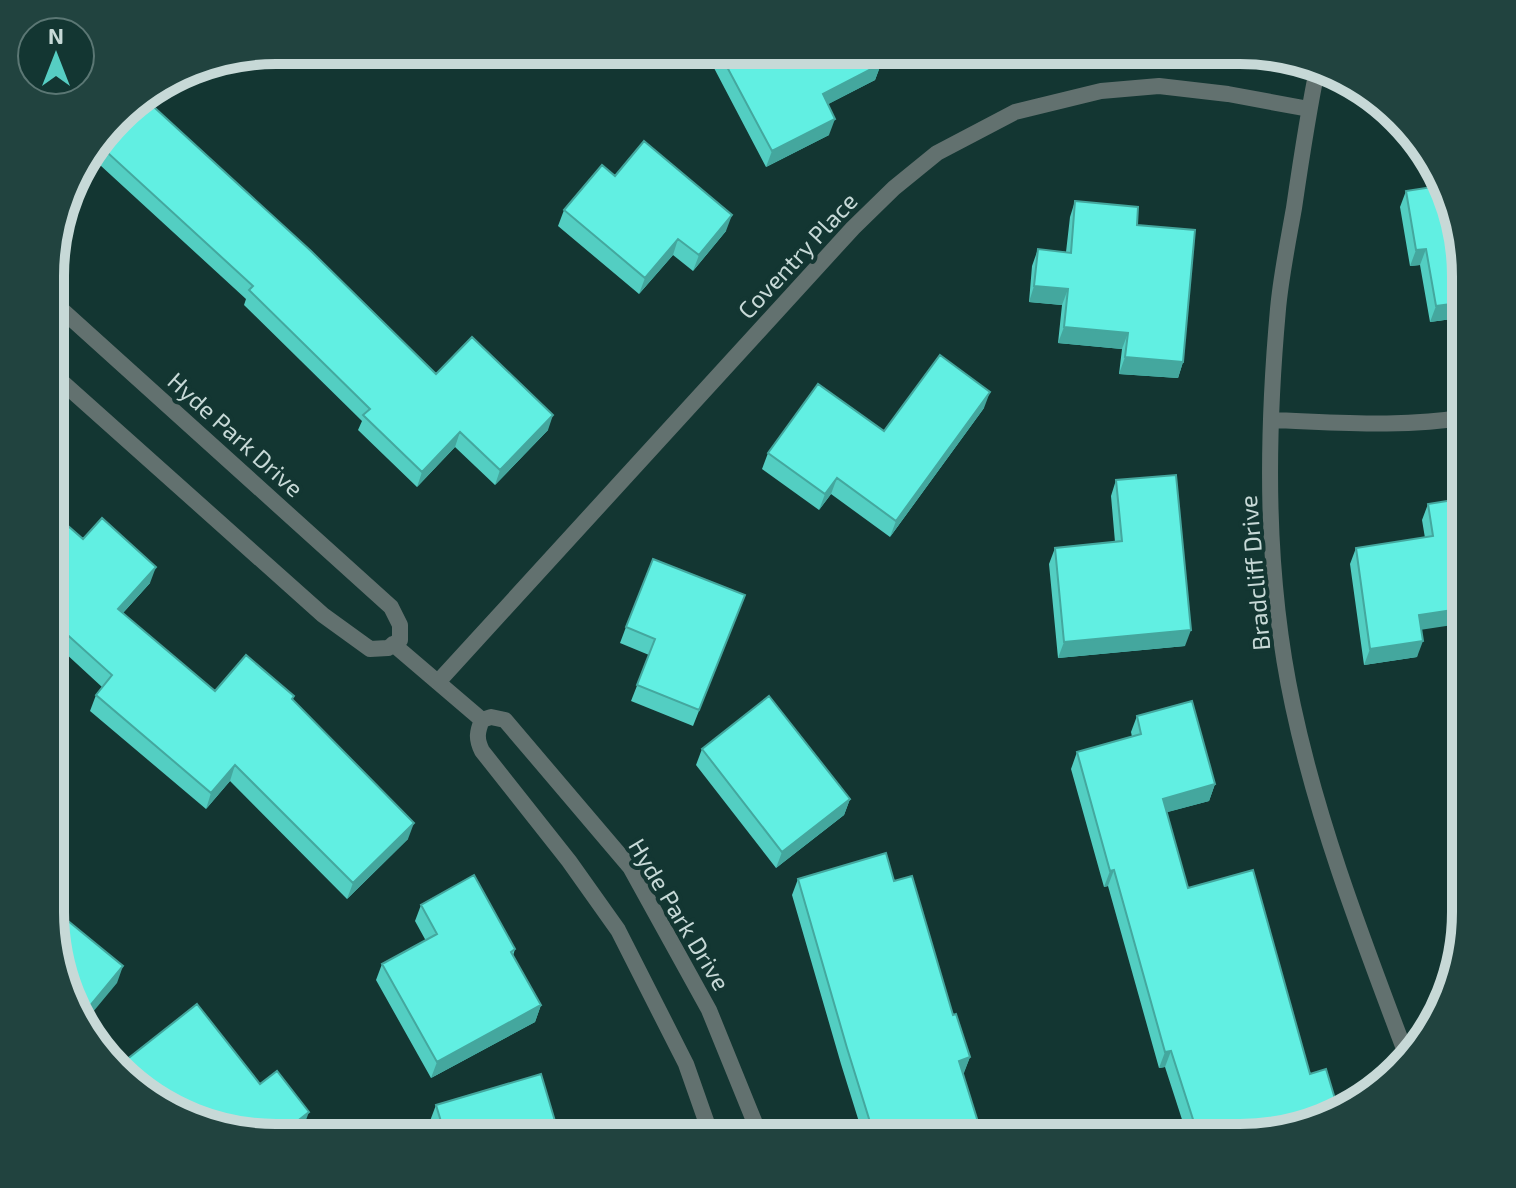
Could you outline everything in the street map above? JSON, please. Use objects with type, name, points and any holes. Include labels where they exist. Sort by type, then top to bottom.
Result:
[{"type":"street","name":"Bradcliff Drive","points":[[1315,78],[1278,307],[1271,420],[1273,571],[1280,634],[1310,777],[1355,921],[1403,1047]]},
{"type":"street","name":"Coventry Place","points":[[438,682],[853,228],[894,188],[937,153],[1015,112],[1101,91],[1159,86],[1228,94],[1309,109]]},
{"type":"street","name":"Hyde Park Drive","points":[[64,312],[391,607],[400,625],[400,640],[393,644],[482,720],[491,717],[505,720],[630,867],[709,1010],[755,1124]]},
{"type":"street","points":[[64,384],[323,615],[370,649],[388,648],[393,644]]},
{"type":"street","points":[[1271,420],[1434,423],[1452,420]]},
{"type":"street","points":[[482,720],[477,732],[477,742],[482,751],[569,861],[618,930],[686,1064],[707,1124]]},
{"type":"building","points":[[725,64],[881,64],[823,94],[835,119],[772,151]]},
{"type":"building","points":[[152,105],[311,251],[436,374],[472,337],[553,415],[500,470],[460,432],[422,472],[363,415],[370,409],[249,290],[253,286],[105,151],[136,117]]},
{"type":"building","points":[[644,141],[732,215],[699,255],[678,239],[645,278],[564,210],[602,165],[615,176]]},
{"type":"building","points":[[1432,187],[1436,195],[1450,248],[1452,304],[1436,306],[1426,249],[1416,250],[1406,191]]},
{"type":"building","points":[[1075,201],[1138,207],[1137,225],[1195,230],[1183,362],[1125,357],[1128,333],[1064,327],[1068,289],[1034,286],[1038,249],[1071,253]]},
{"type":"building","points":[[940,355],[990,392],[896,521],[837,478],[825,494],[768,453],[818,384],[884,431]]},
{"type":"building","points":[[1176,475],[1191,630],[1064,642],[1055,548],[1122,541],[1116,480]]},
{"type":"building","points":[[1452,500],[1452,610],[1419,615],[1423,641],[1370,649],[1356,548],[1433,536],[1428,504]]},
{"type":"building","points":[[102,518],[156,567],[118,609],[215,691],[246,655],[294,696],[292,699],[414,823],[353,883],[235,765],[211,793],[96,695],[112,675],[64,632],[64,522],[83,539]]},
{"type":"building","points":[[653,559],[745,595],[699,710],[637,685],[655,639],[626,627]]},
{"type":"building","points":[[769,696],[850,799],[782,852],[702,749]]},
{"type":"building","points":[[1192,701],[1215,784],[1163,799],[1188,888],[1253,870],[1310,1074],[1326,1069],[1336,1101],[1281,1120],[1194,1124],[1171,1051],[1165,1052],[1077,752],[1141,734],[1137,716]]},
{"type":"building","points":[[886,853],[894,881],[912,876],[953,1015],[956,1014],[970,1057],[959,1061],[979,1124],[871,1124],[798,879]]},
{"type":"building","points":[[474,875],[515,949],[511,952],[541,1005],[437,1062],[382,964],[437,934],[421,905]]},
{"type":"building","points":[[64,918],[123,966],[88,1009],[71,967]]},
{"type":"building","points":[[197,1004],[260,1084],[277,1071],[309,1112],[294,1124],[262,1124],[221,1117],[170,1096],[125,1061]]},
{"type":"building","points":[[541,1074],[556,1124],[442,1124],[436,1105]]}]
